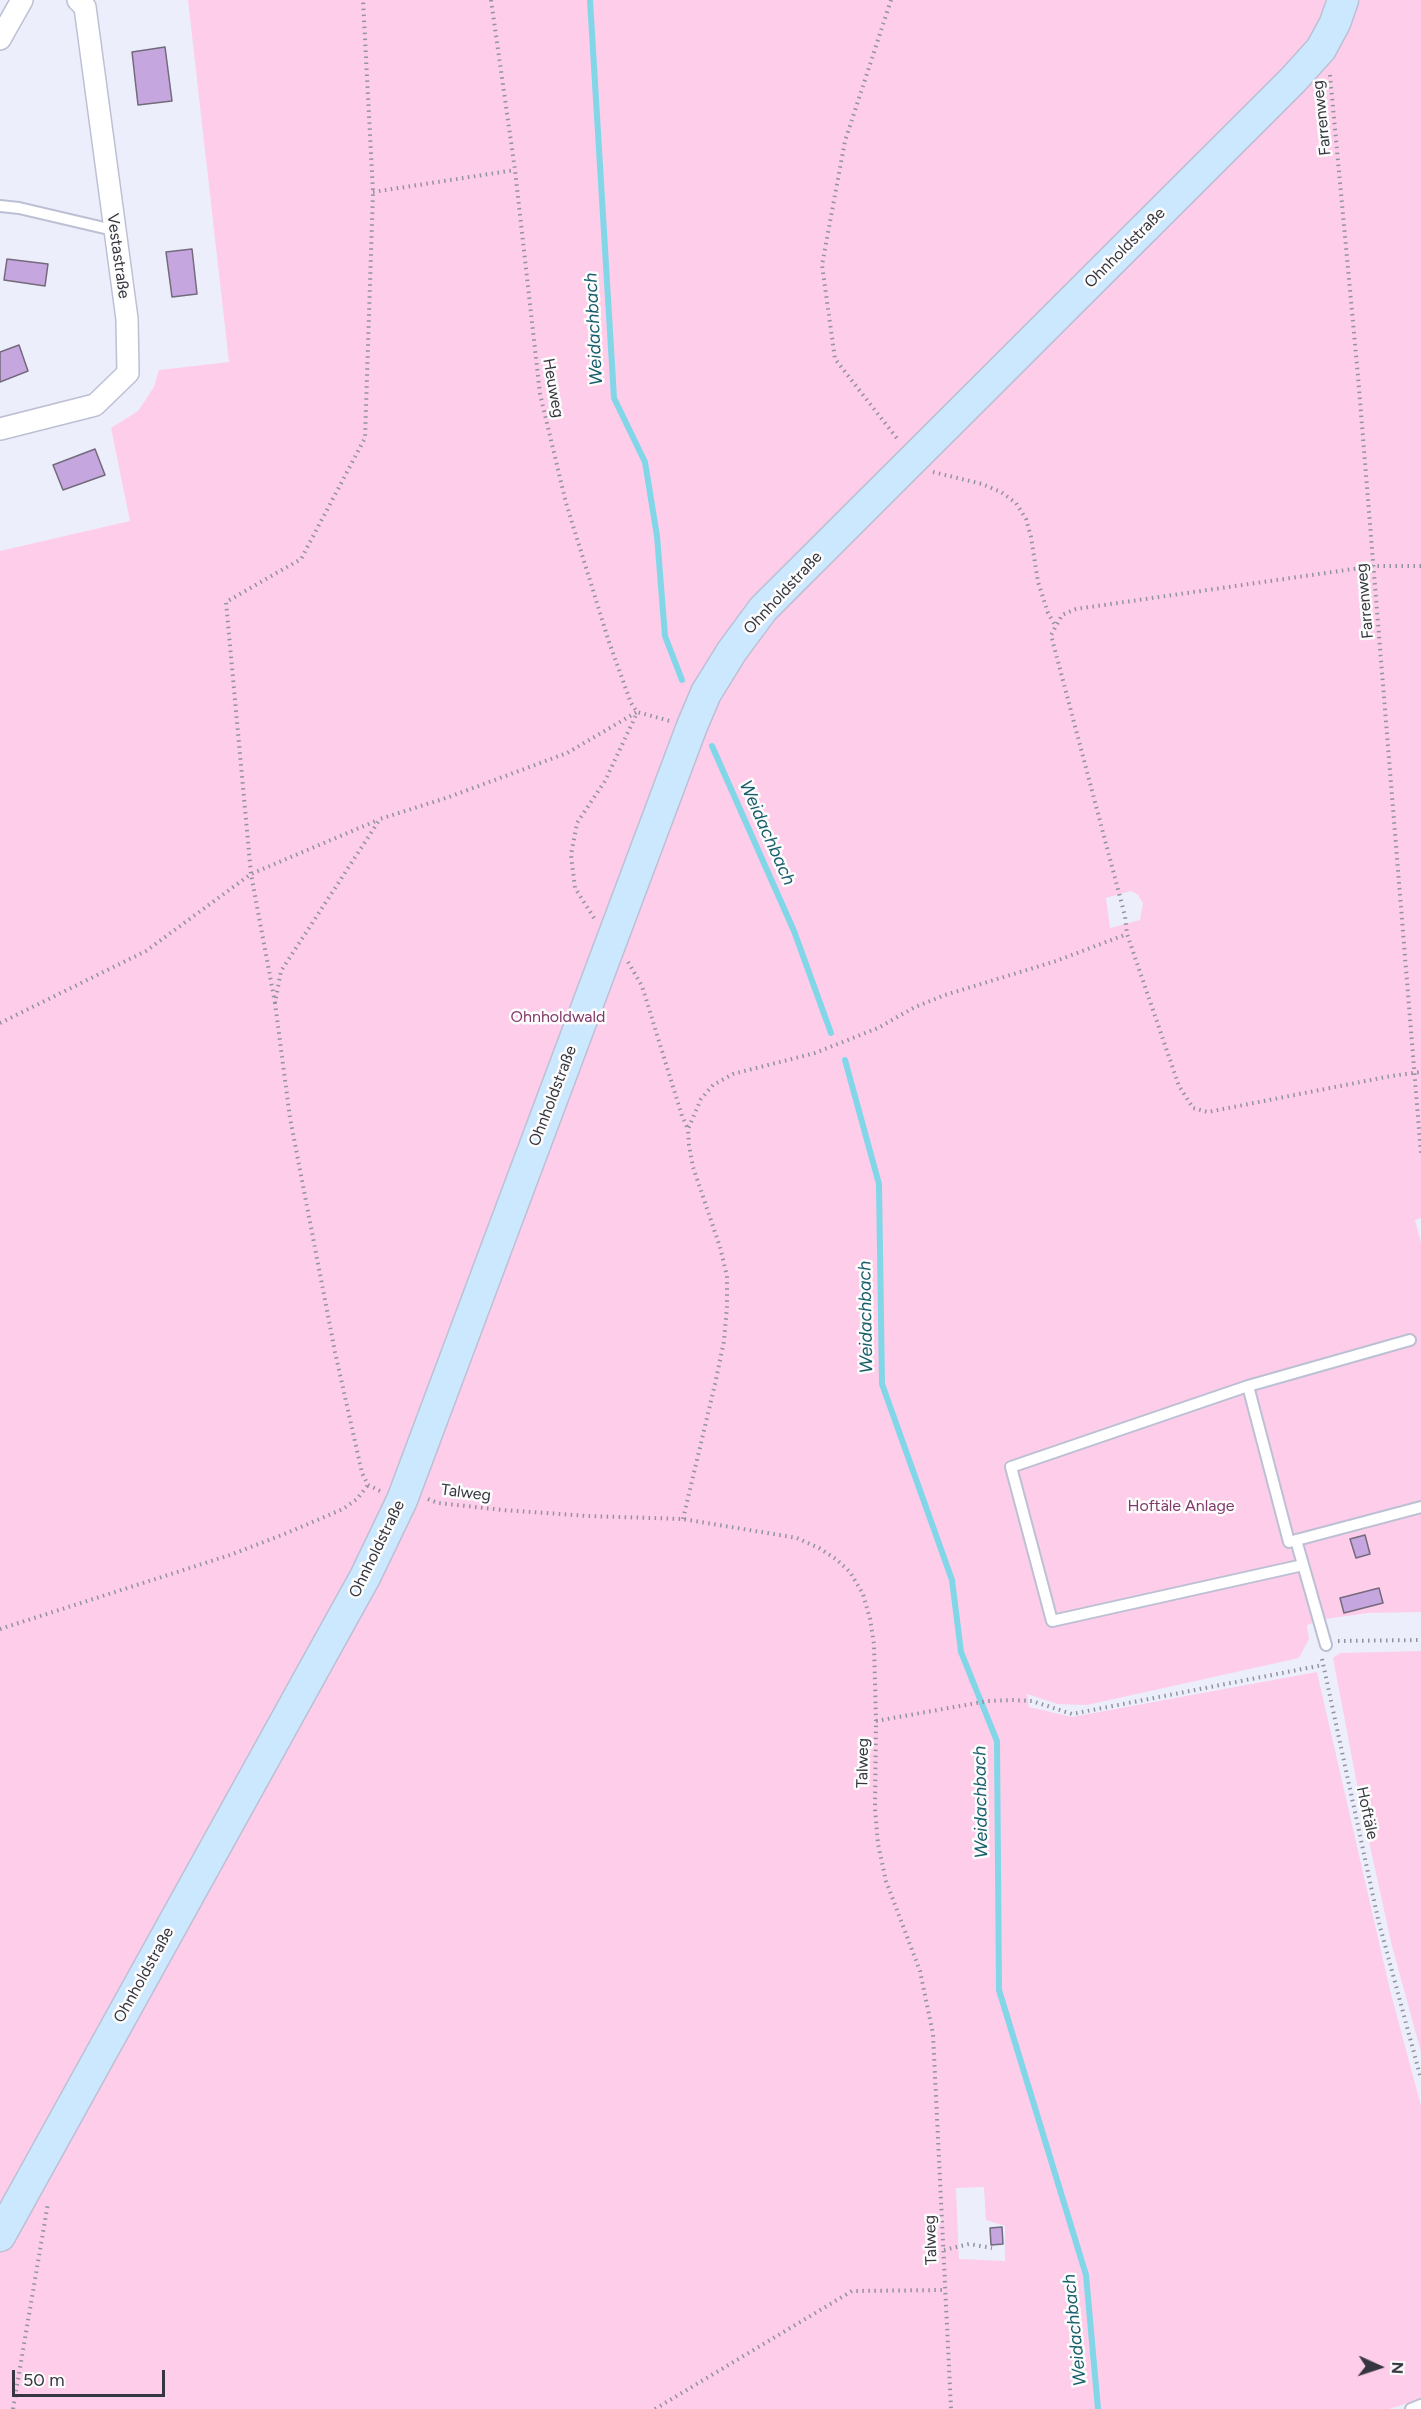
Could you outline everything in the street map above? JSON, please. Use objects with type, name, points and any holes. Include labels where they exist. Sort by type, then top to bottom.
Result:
[{"type":"main road","name":"Ohnholdstraße","points":[[0,2236],[365,1577],[404,1496],[706,693],[732,651],[763,609],[1255,120],[1321,49],[1335,23],[1343,0]]},
{"type":"street","points":[[0,39],[22,0]]},
{"type":"street","name":"Vestastraße","points":[[0,429],[95,405],[128,373],[127,319],[113,230],[85,7],[78,0]]},
{"type":"lane","points":[[0,206],[19,208],[113,230]]},
{"type":"lane","points":[[1303,1565],[1052,1621],[1011,1467],[1248,1386],[1410,1341]]},
{"type":"lane","points":[[1248,1386],[1289,1542],[1421,1508]]},
{"type":"lane","points":[[1296,1540],[1326,1645]]},
{"type":"lane","points":[[1411,2409],[1421,2405]]},
{"type":"path","points":[[0,1629],[230,1555],[287,1533],[342,1509],[357,1498],[368,1485],[362,1473],[335,1352],[290,1118],[275,1003],[251,874],[226,602],[301,559],[365,438],[373,192],[363,0]]},
{"type":"path","name":"Heuweg","points":[[491,0],[515,170],[540,394],[566,503],[609,642],[637,712]]},
{"type":"path","points":[[891,0],[844,141],[822,265],[836,359],[912,459],[934,472],[982,484],[1001,492],[1016,502],[1026,519],[1038,582],[1048,613],[1055,625]]},
{"type":"path","name":"Farrenweg","points":[[1321,49],[1330,75],[1374,566],[1421,1154]]},
{"type":"path","points":[[373,192],[515,170]]},
{"type":"path","points":[[1421,566],[1374,566],[1076,609],[1062,615],[1051,635],[1053,650],[1125,916],[1127,934],[1179,1086],[1194,1108],[1208,1112],[1421,1072]]},
{"type":"path","points":[[637,712],[605,781],[577,824],[571,855],[575,888],[611,941],[630,964],[642,986],[688,1129],[693,1167],[727,1276],[724,1341],[683,1519]]},
{"type":"path","points":[[0,1023],[146,951],[251,874],[380,819],[449,797],[567,753],[637,712],[692,726]]},
{"type":"path","points":[[275,1003],[281,971],[380,819]]},
{"type":"path","points":[[688,1129],[701,1099],[713,1085],[733,1074],[815,1053],[878,1028],[915,1007],[945,995],[1056,961],[1127,934]]},
{"type":"path","name":"Talweg","points":[[368,1485],[438,1503],[588,1516],[683,1519],[797,1538],[836,1558],[850,1572],[863,1594],[874,1644],[875,1809],[878,1844],[886,1881],[920,1971],[933,2034],[951,2409]]},
{"type":"path","points":[[1326,1645],[1335,1641],[1421,1640]]},
{"type":"path","name":"Hoftäle","points":[[1326,1645],[1321,1654],[1323,1665],[1378,1919],[1421,2079]]},
{"type":"path","points":[[876,1721],[988,1701],[1032,1701],[1072,1714],[1323,1665]]},
{"type":"path","points":[[13,2409],[49,2194],[39,2165]]},
{"type":"path","points":[[944,2250],[969,2244],[992,2248]]},
{"type":"path","points":[[655,2409],[852,2291],[945,2290]]},
{"type":"green space","name":"Ohnholdwald","points":[[188,0],[1421,0],[1421,1218],[1415,1220],[1421,1243],[1421,1612],[1367,1613],[1326,1619],[1307,1625],[1309,1639],[1299,1658],[1087,1705],[1058,1704],[1027,1694],[1029,1707],[1072,1717],[1317,1672],[1390,1990],[1421,2106],[1421,2399],[1389,2409],[0,2409],[0,551],[130,521],[111,428],[138,411],[154,387],[159,370],[229,362]],"holes":[[[1131,891],[1138,895],[1143,903],[1140,920],[1110,928],[1106,898]],[[984,2187],[986,2220],[1005,2226],[1005,2261],[959,2259],[956,2188]]]},
{"type":"green space","points":[[1421,1651],[1421,2052],[1392,1946],[1361,1805],[1333,1658],[1340,1653]]},
{"type":"building","points":[[165,47],[172,101],[138,105],[132,52]]},
{"type":"building","points":[[192,249],[197,294],[172,297],[166,252]]},
{"type":"building","points":[[7,259],[48,264],[45,286],[4,280]]},
{"type":"building","points":[[19,345],[28,371],[0,382],[0,352]]},
{"type":"building","points":[[95,449],[105,475],[63,490],[53,465]]},
{"type":"building","points":[[1365,1535],[1370,1554],[1356,1558],[1350,1539]]},
{"type":"building","points":[[1379,1588],[1383,1603],[1344,1613],[1340,1598]]},
{"type":"building","points":[[1002,2227],[1003,2244],[991,2245],[990,2228]]},
{"type":"waterway","name":"Weidachbach","points":[[590,0],[614,398],[645,462],[657,536],[665,636],[682,680]]},
{"type":"waterway","name":"Weidachbach","points":[[712,746],[794,931],[831,1033]]},
{"type":"waterway","name":"Weidachbach","points":[[845,1060],[879,1184],[882,1384],[952,1580],[961,1652],[997,1741],[999,1990],[1086,2275],[1098,2409]]},
{"type":"park label","name":"Hoftäle Anlage","points":[[1181,1506]]}]
